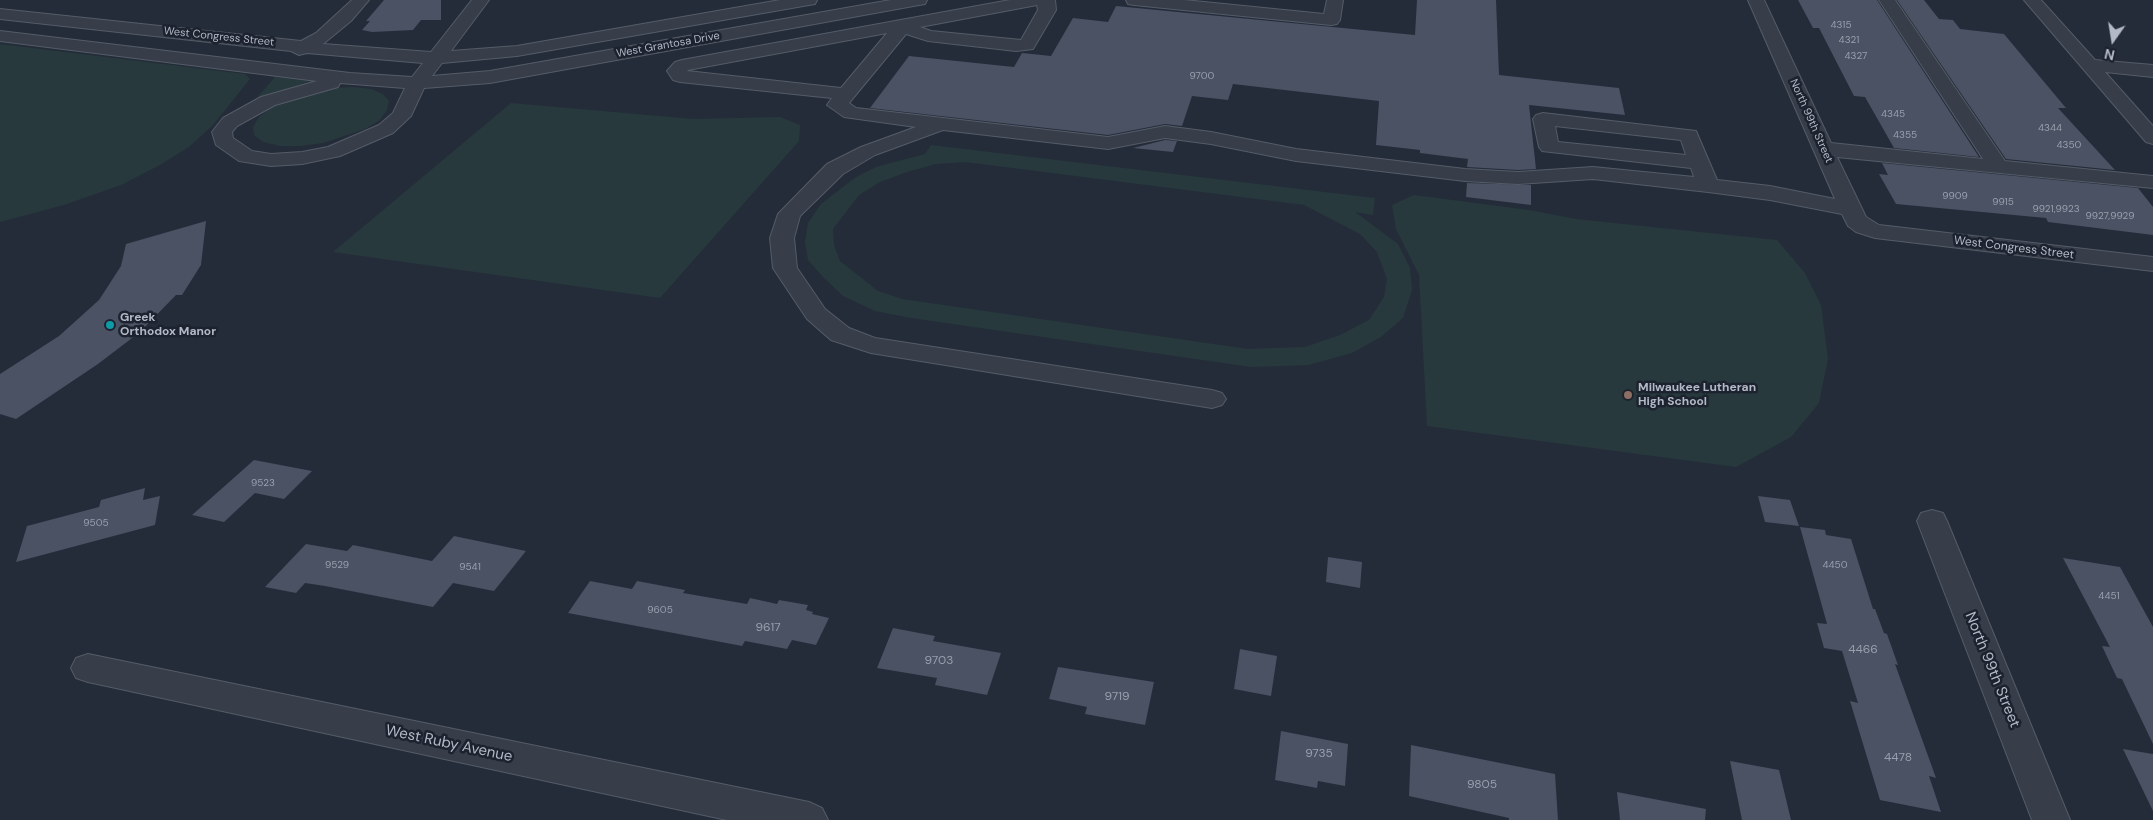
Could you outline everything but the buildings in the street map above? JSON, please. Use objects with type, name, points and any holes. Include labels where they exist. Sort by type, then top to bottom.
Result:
[{"type":"street","points":[[361,0],[345,17],[322,36],[269,69],[222,132],[222,141],[246,157],[271,160],[302,158],[327,153],[362,142],[386,129],[401,116],[417,83],[481,0]]},
{"type":"street","name":"West Grantosa Drive","points":[[438,58],[517,50],[809,0]]},
{"type":"street","name":"West Grantosa Drive","points":[[417,83],[490,78],[919,0]]},
{"type":"street","points":[[923,0],[937,19]]},
{"type":"street","points":[[846,94],[680,76],[676,72],[682,66],[1037,0]]},
{"type":"street","points":[[902,26],[928,36],[1016,46],[1027,45],[1047,10],[1047,0]]},
{"type":"street","points":[[1134,0],[1331,20],[1335,0]]},
{"type":"street","name":"North 99th Street","points":[[1756,0],[1856,221],[1875,232]]},
{"type":"street","points":[[1887,0],[1998,166]]},
{"type":"street","points":[[2032,0],[2153,138]]},
{"type":"street","name":"West Congress Street","points":[[4,15],[388,56],[438,58]]},
{"type":"street","points":[[902,26],[837,105],[851,113],[1108,143],[1165,132],[1212,138],[1296,155],[1416,169],[1518,178],[1593,173],[1770,193],[1850,209]]},
{"type":"street","name":"West Congress Street","points":[[0,36],[350,79],[417,83]]},
{"type":"street","points":[[702,39],[710,61]]},
{"type":"street","points":[[2089,65],[2153,71]]},
{"type":"street","points":[[230,122],[268,101],[290,93],[350,79]]},
{"type":"street","points":[[1544,176],[1542,160],[1549,146],[1543,119],[1689,135],[1708,185]]},
{"type":"street","points":[[942,124],[868,151],[835,169],[789,214],[782,238],[785,268],[816,314],[840,334],[871,345],[1212,399]]},
{"type":"street","points":[[1549,146],[1699,163]]},
{"type":"street","points":[[1824,149],[2153,182]]},
{"type":"street","name":"West Congress Street","points":[[1875,232],[2153,264]]},
{"type":"street","name":"North 99th Street","points":[[1932,521],[2051,820]]},
{"type":"street","name":"West Ruby Avenue","points":[[88,668],[810,820]]},
{"type":"shaded area","points":[[0,44],[245,74],[250,79],[213,125],[189,147],[160,165],[121,185],[64,205],[0,222]]},
{"type":"shaded area","points":[[275,77],[310,81],[254,101]]},
{"type":"shaded area","points":[[353,87],[371,89],[383,94],[389,101],[387,110],[380,120],[365,129],[323,143],[300,146],[280,146],[263,142],[254,135],[253,127],[259,117],[272,107],[290,98],[333,88]]},
{"type":"shaded area","points":[[511,103],[693,119],[780,117],[800,125],[799,141],[660,298],[333,252]]},
{"type":"shaded area","points":[[931,145],[1375,198],[1373,215],[1355,212],[1398,244],[1410,268],[1412,290],[1403,318],[1381,337],[1352,353],[1308,365],[1251,367],[911,318],[875,311],[843,296],[808,260],[805,242],[808,223],[821,204],[856,177],[876,167],[925,154]],"holes":[[[965,162],[1304,205],[1360,234],[1377,252],[1387,279],[1384,297],[1369,320],[1340,335],[1305,347],[1248,349],[902,299],[878,291],[840,261],[834,245],[833,229],[859,195],[880,182],[936,164]]]},
{"type":"shaded area","points":[[1414,195],[1529,210],[1576,219],[1777,240],[1805,273],[1821,305],[1828,359],[1819,403],[1791,437],[1736,467],[1427,426],[1419,275],[1396,229],[1392,205]]},
{"type":"place","name":"Greek Orthodox Manor","points":[[110,325]]},
{"type":"place","name":"Milwaukee Lutheran High School","points":[[1628,395]]}]
